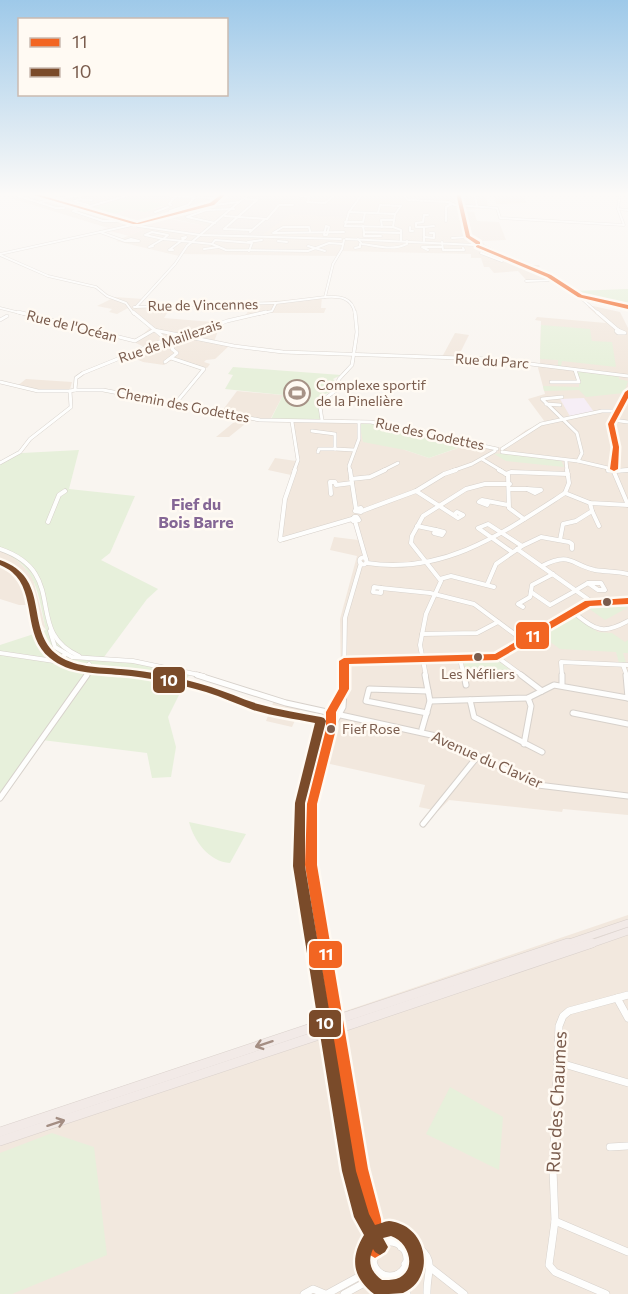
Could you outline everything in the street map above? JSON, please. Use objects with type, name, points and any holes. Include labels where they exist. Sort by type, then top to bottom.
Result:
[{"type":"highway","points":[[0,1142],[502,969],[628,922]]},
{"type":"highway","points":[[519,963],[628,931]]},
{"type":"highway","points":[[0,1132],[321,1030]]},
{"type":"street","points":[[136,307],[183,253]]},
{"type":"street","points":[[326,297],[333,264],[338,253]]},
{"type":"street","points":[[484,253],[502,261]]},
{"type":"street","points":[[498,253],[556,280],[583,297],[628,308]]},
{"type":"street","points":[[0,254],[48,276],[96,287],[107,296],[126,303],[162,336],[162,340]]},
{"type":"street","points":[[493,262],[513,260]]},
{"type":"street","points":[[526,281],[556,280]]},
{"type":"street","name":"Rue de Maillezais","points":[[75,390],[76,378],[83,373],[162,340],[172,342],[230,320],[272,311],[276,303],[326,297],[341,296],[356,309],[354,358]]},
{"type":"street","points":[[583,297],[582,299],[618,330],[625,333],[628,340]]},
{"type":"street","name":"Rue de Vincennes","points":[[129,308],[276,303]]},
{"type":"street","name":"Rue de l'Océan","points":[[0,308],[135,341],[154,330]]},
{"type":"street","points":[[0,320],[4,316]]},
{"type":"street","points":[[154,330],[234,346],[354,358],[348,370],[339,379],[335,391],[323,400],[321,420]]},
{"type":"street","points":[[135,341],[148,346]]},
{"type":"street","points":[[165,362],[177,353],[172,350],[174,344],[172,342]]},
{"type":"street","points":[[171,358],[204,369],[175,404]]},
{"type":"street","name":"Rue du Parc","points":[[354,358],[490,359],[628,376]]},
{"type":"street","points":[[551,382],[579,382],[575,370]]},
{"type":"street","points":[[0,382],[38,391],[75,390]]},
{"type":"street","name":"Chemin des Godettes","points":[[75,390],[103,390],[260,420],[292,422]]},
{"type":"street","points":[[0,461],[20,453],[30,439],[66,413],[71,407],[70,391]]},
{"type":"street","points":[[565,493],[590,503],[628,505],[612,470],[616,447],[612,420],[628,392]]},
{"type":"street","points":[[562,397],[543,398],[554,413],[574,429],[582,453],[580,462],[612,470],[628,470]]},
{"type":"street","points":[[622,403],[628,404]]},
{"type":"street","points":[[546,404],[560,405]]},
{"type":"street","points":[[292,422],[298,460],[285,499],[280,538],[282,542],[416,491],[444,474],[499,451],[534,427],[602,411],[617,411]]},
{"type":"street","points":[[554,413],[561,412]]},
{"type":"street","name":"Rue des Godettes","points":[[292,422],[321,420],[371,422],[499,451],[580,462]]},
{"type":"street","points":[[612,420],[628,422]]},
{"type":"street","points":[[330,729],[344,703],[345,618],[365,561],[349,466],[359,439],[359,422]]},
{"type":"street","points":[[312,431],[341,434]]},
{"type":"street","points":[[334,449],[335,434]]},
{"type":"street","points":[[318,452],[319,449],[354,450]]},
{"type":"street","points":[[482,459],[509,473],[568,474]]},
{"type":"street","points":[[365,561],[381,565],[409,566],[462,552],[524,519],[565,493],[569,483],[565,460]]},
{"type":"street","points":[[335,483],[370,477],[398,463]]},
{"type":"street","points":[[509,473],[508,505],[513,513],[524,519]]},
{"type":"street","points":[[331,494],[330,488],[336,486],[332,475]]},
{"type":"street","points":[[440,579],[411,543],[423,516],[474,486],[510,486],[527,489]]},
{"type":"street","points":[[48,522],[59,495],[65,491]]},
{"type":"street","points":[[416,491],[455,514]]},
{"type":"street","points":[[488,502],[508,505]]},
{"type":"street","points":[[590,503],[593,518]]},
{"type":"street","points":[[561,540],[563,524],[568,520],[576,521],[592,511]]},
{"type":"street","points":[[582,518],[598,520],[599,525]]},
{"type":"street","points":[[517,549],[488,524],[478,528],[490,537],[517,549],[592,602]]},
{"type":"street","points":[[417,526],[436,530]]},
{"type":"street","points":[[487,585],[496,564],[517,549],[541,537],[572,544],[572,549]]},
{"type":"street","name":"Avenue du Clavier","points":[[0,549],[25,560],[38,577],[50,631],[61,648],[76,656],[133,661],[211,678],[265,697],[436,736],[538,785],[628,796]]},
{"type":"street","points":[[542,566],[554,560],[574,560],[595,570],[613,570],[628,574]]},
{"type":"street","points":[[553,574],[531,585],[532,594],[547,604],[557,598],[559,600],[588,583]]},
{"type":"street","points":[[440,579],[451,576],[494,587]]},
{"type":"street","points":[[422,729],[430,700],[420,645],[426,614],[440,579]]},
{"type":"street","points":[[372,586],[373,592],[381,592],[381,588],[435,594],[474,604],[524,641]]},
{"type":"street","points":[[523,608],[518,604],[532,594]]},
{"type":"street","points":[[344,661],[497,657],[592,602],[628,601]]},
{"type":"street","points":[[573,612],[601,631],[611,632],[628,621]]},
{"type":"street","points":[[422,634],[477,633],[498,622]]},
{"type":"street","points":[[50,631],[53,644],[65,655]]},
{"type":"street","points":[[0,653],[54,661],[65,655],[85,657]]},
{"type":"street","name":"Avenue du Clavier","points":[[65,655],[83,660],[102,659]]},
{"type":"street","points":[[497,657],[542,691]]},
{"type":"street","points":[[460,659],[466,685]]},
{"type":"street","points":[[430,700],[528,698],[550,686],[562,685],[628,698],[626,665],[561,662],[562,685]]},
{"type":"street","points":[[0,798],[85,678],[91,668],[89,664]]},
{"type":"street","points":[[463,673],[517,672]]},
{"type":"street","points":[[344,689],[331,712],[330,729],[312,804],[311,864],[361,1169],[373,1213],[375,1255],[385,1276],[400,1294]]},
{"type":"street","points":[[427,713],[366,701],[369,689],[428,691]]},
{"type":"street","points":[[524,744],[531,706],[528,698]]},
{"type":"street","points":[[470,700],[474,717],[542,752]]},
{"type":"street","points":[[573,712],[628,724]]},
{"type":"street","points":[[423,824],[477,757]]},
{"type":"street","name":"Rue des Chaumes","points":[[606,1294],[551,1270],[549,1262],[555,1221],[553,1170],[559,1026],[563,1016],[573,1010],[628,995]]},
{"type":"street","points":[[617,998],[628,1018]]},
{"type":"street","points":[[557,1062],[628,1083]]},
{"type":"street","points":[[610,1148],[620,1145],[628,1146]]},
{"type":"street","points":[[373,1213],[390,1241],[400,1247],[413,1245],[420,1248],[429,1258],[431,1271],[426,1285],[427,1294]]},
{"type":"street","points":[[555,1221],[628,1252]]},
{"type":"street","points":[[304,1294],[316,1289],[326,1294],[358,1277],[370,1267],[380,1244],[390,1241]]},
{"type":"street","points":[[400,1247],[407,1294]]},
{"type":"street","points":[[418,1260],[420,1248]]},
{"type":"street","points":[[344,1294],[385,1276],[396,1277],[409,1260],[418,1260],[464,1294]]},
{"type":"shaded area","points":[[168,253],[340,253],[338,256],[181,254],[179,256]]},
{"type":"shaded area","points":[[444,253],[503,253],[527,265],[539,265],[540,267],[533,267],[558,280],[528,282],[518,271],[494,273],[489,267],[484,267],[481,258],[471,258],[471,254]]},
{"type":"shaded area","points":[[115,297],[143,299],[138,306],[172,305],[164,318],[225,323],[220,325],[214,342],[230,345],[215,359],[204,362],[210,364],[207,368],[172,360],[164,365],[143,362],[127,355],[144,347],[134,342],[150,328],[128,308],[117,314],[109,312],[112,309],[97,306]]},
{"type":"shaded area","points":[[322,297],[321,308],[326,308],[324,313],[267,313],[244,319],[252,303]]},
{"type":"shaded area","points":[[588,307],[620,312],[628,328],[628,815],[563,809],[562,812],[449,800],[438,811],[419,807],[425,785],[312,760],[323,725],[321,715],[324,709],[332,704],[341,679],[340,619],[357,556],[330,550],[334,537],[358,540],[354,524],[347,521],[284,542],[279,541],[283,499],[291,475],[268,470],[275,458],[296,461],[291,422],[359,422],[405,450],[429,458],[473,443],[502,448],[526,430],[545,422],[528,399],[545,394],[537,364],[540,364],[541,321],[535,320],[537,317],[606,323]]},
{"type":"shaded area","points":[[455,333],[469,335],[457,359],[441,359]]},
{"type":"shaded area","points":[[26,379],[72,382],[69,393],[40,393],[16,387]]},
{"type":"shaded area","points":[[237,391],[283,395],[269,422],[250,420],[229,437],[216,437],[239,418],[219,415]]},
{"type":"shaded area","points":[[584,398],[594,412],[571,418],[560,399]]},
{"type":"shaded area","points":[[0,551],[13,556],[32,575],[46,630],[26,605],[0,599]]},
{"type":"shaded area","points":[[275,698],[302,705],[292,727],[266,721]]},
{"type":"shaded area","points":[[628,915],[628,1294],[0,1294],[0,1141],[316,1021]]},
{"type":"green space","points":[[628,289],[628,306],[590,298],[573,291]]},
{"type":"green space","points":[[541,325],[590,329],[592,341],[612,342],[616,367],[562,361],[561,366],[558,366],[558,360],[540,359]]},
{"type":"green space","name":"Complexe sportif de la Pinelière","points":[[233,367],[341,375],[333,379],[335,381],[332,383],[335,385],[331,392],[322,395],[321,420],[270,421],[283,395],[225,389],[233,375],[228,374]]},
{"type":"green space","points":[[577,371],[619,376],[619,379],[628,381],[624,393],[586,397],[579,390],[544,391],[543,386],[579,387],[581,383]]},
{"type":"green space","points":[[359,422],[371,422],[472,443],[429,458],[405,450],[363,442]]},
{"type":"green space","points":[[79,450],[69,489],[135,496],[110,553],[101,560],[158,589],[147,599],[104,657],[191,671],[168,717],[176,747],[171,777],[152,778],[147,753],[42,740],[0,799],[0,645],[46,630],[38,594],[29,573],[13,557],[0,551],[0,463],[22,453]]},
{"type":"green space","points":[[505,453],[561,460],[564,467],[506,461],[494,454]]},
{"type":"green space","points":[[628,603],[624,605],[627,608],[605,620],[588,608],[594,605]]},
{"type":"green space","points":[[573,615],[598,632],[612,633],[625,642],[628,640],[628,653],[623,653],[626,663],[619,663],[616,652],[560,649],[539,634]]},
{"type":"green space","points":[[497,660],[512,671],[466,670],[463,662],[487,662]]},
{"type":"green space","points":[[189,822],[246,834],[230,863],[222,862],[209,855],[199,843]]},
{"type":"green space","points":[[450,1087],[503,1117],[499,1170],[426,1134]]},
{"type":"green space","points":[[52,1133],[94,1147],[107,1255],[12,1294],[0,1294],[0,1153]]},
{"type":"transit line","name":"11","points":[[495,253],[549,276],[580,296],[628,307]]},
{"type":"transit line","name":"11","points":[[614,469],[616,447],[611,424],[628,392]]},
{"type":"transit line","name":"10","points":[[0,562],[15,570],[24,581],[38,634],[44,646],[53,656],[62,661],[81,668],[132,673],[179,682],[207,689],[263,709],[321,721],[300,803],[299,866],[349,1171],[362,1217],[380,1247]]},
{"type":"transit line","name":"11","points":[[344,661],[497,657],[588,603],[628,601]]},
{"type":"transit line","name":"11","points":[[344,661],[344,689],[331,712],[331,729],[312,804],[311,865],[361,1169],[373,1219],[375,1250]]},
{"type":"transit line","name":"10","points":[[375,1234],[365,1248],[362,1262],[372,1283],[380,1288],[399,1286],[411,1279],[417,1267],[416,1254],[411,1241],[403,1232],[391,1228],[377,1232]]},
{"type":"place","name":"Complexe sportif de la Pinelière","points":[[297,393]]},
{"type":"place","name":"Les Néfliers","points":[[478,657]]},
{"type":"place","name":"Fief Rose","points":[[331,729]]},
{"type":"district","name":"Fief du Bois Barre","points":[[196,513]]}]
